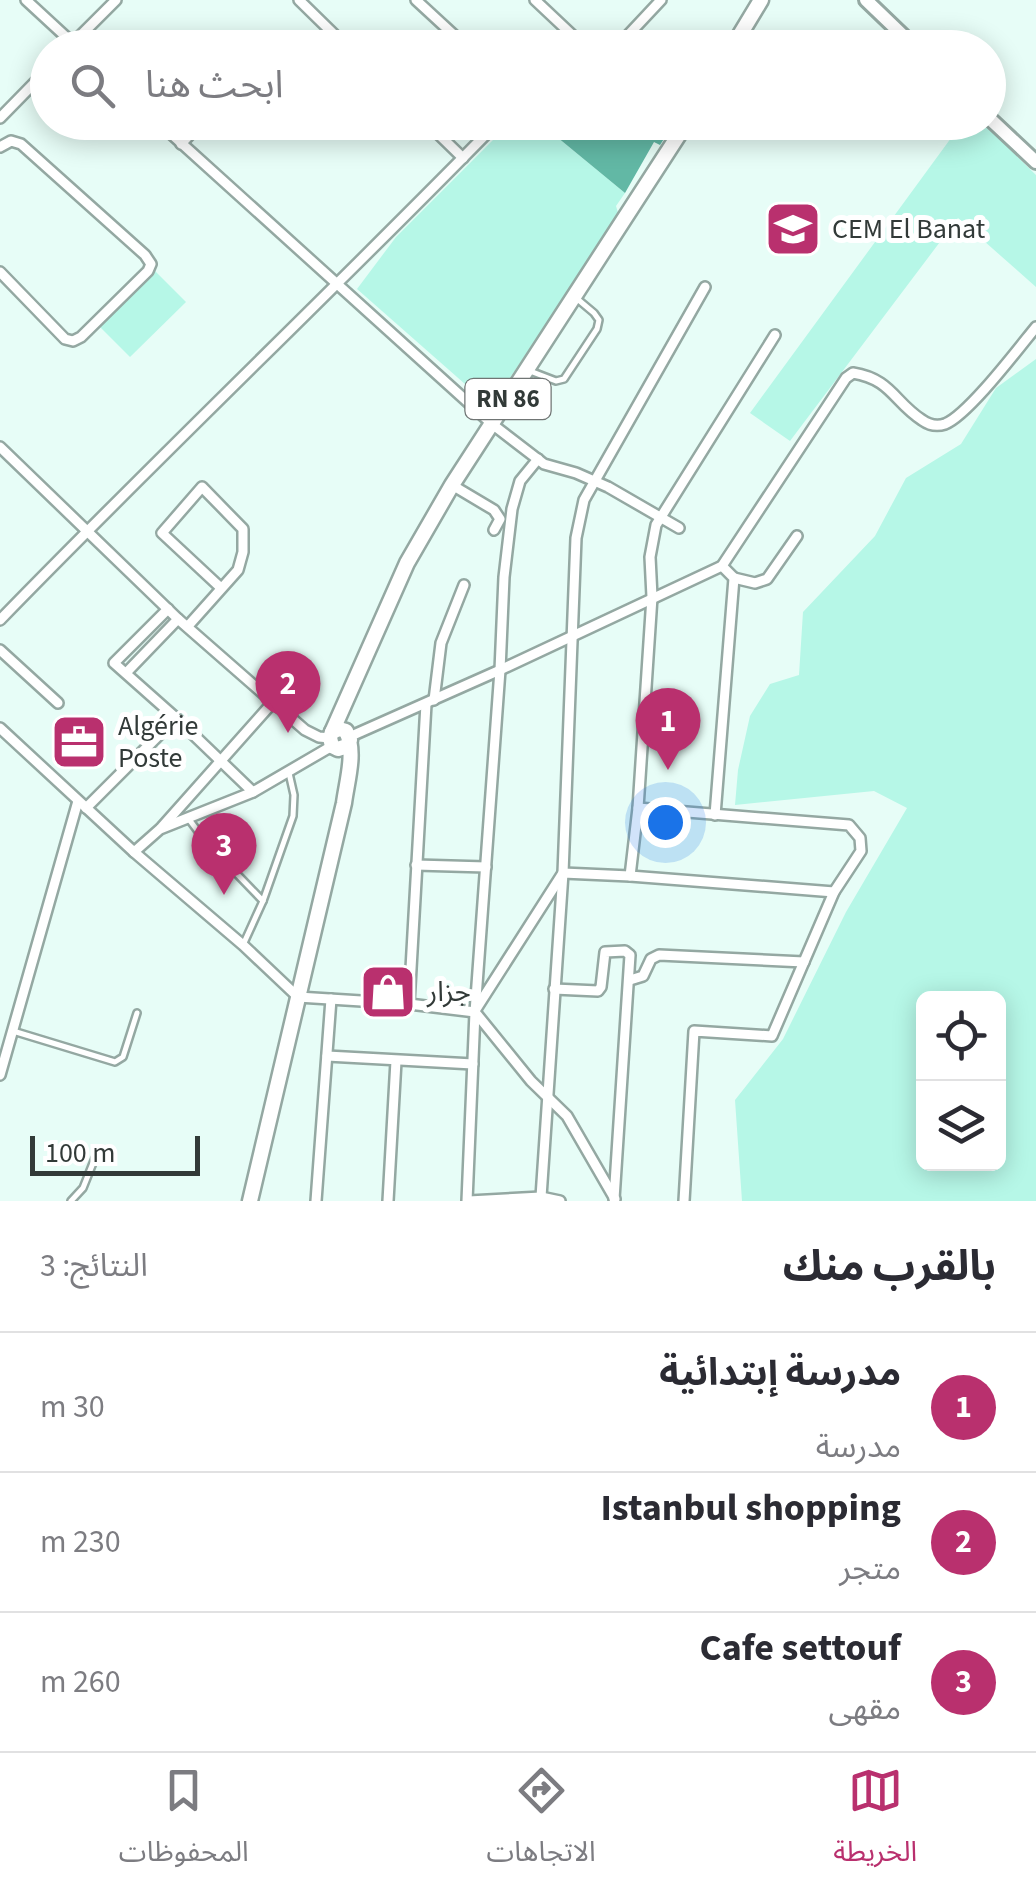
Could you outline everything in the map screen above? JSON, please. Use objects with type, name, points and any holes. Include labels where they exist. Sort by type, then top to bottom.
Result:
[{"type":"main road","points":[[743,30],[762,0]]},
{"type":"main road","name":"RN 86","points":[[250,1201],[342,812],[346,783],[340,739],[352,688],[407,562],[670,140]]},
{"type":"street","points":[[26,0],[57,30]]},
{"type":"street","points":[[88,30],[115,0]]},
{"type":"street","points":[[299,0],[330,30]]},
{"type":"street","points":[[416,0],[448,30]]},
{"type":"street","points":[[535,0],[564,30]]},
{"type":"street","points":[[866,0],[897,30]]},
{"type":"street","points":[[631,30],[655,2]]},
{"type":"street","points":[[0,118],[30,87]]},
{"type":"street","points":[[1006,133],[1036,162]]},
{"type":"street","points":[[177,140],[492,424],[544,464],[594,481],[679,528]]},
{"type":"street","points":[[181,144],[185,140]]},
{"type":"street","points":[[444,140],[463,158]]},
{"type":"street","points":[[0,620],[480,140]]},
{"type":"street","points":[[0,147],[11,141],[21,144],[148,257],[150,264],[148,271],[74,341],[66,339],[0,272]]},
{"type":"street","points":[[541,1197],[564,873],[576,538],[584,500],[705,286]]},
{"type":"street","points":[[160,829],[253,792],[340,739],[430,702],[722,566],[846,378],[853,373],[873,376],[923,421],[935,426],[949,423],[994,378],[1036,327]]},
{"type":"street","points":[[630,876],[652,597],[650,557],[660,517],[775,335]]},
{"type":"street","points":[[0,447],[168,609],[310,733],[340,739]]},
{"type":"street","points":[[538,459],[520,481],[512,509],[504,577],[475,1012],[468,1201],[541,1197],[560,1201]]},
{"type":"street","points":[[452,485],[494,510],[500,520],[494,530]]},
{"type":"street","points":[[188,626],[238,570],[243,552],[243,529],[202,487],[162,532],[221,588]]},
{"type":"street","points":[[722,566],[734,578],[755,583],[768,580],[797,536]]},
{"type":"street","points":[[716,814],[734,578]]},
{"type":"street","points":[[409,1004],[430,702],[442,643],[464,584]]},
{"type":"street","points":[[168,609],[114,663],[253,792]]},
{"type":"street","points":[[126,673],[178,618]]},
{"type":"street","points":[[0,650],[58,703]]},
{"type":"street","points":[[134,852],[160,829],[274,701]]},
{"type":"street","points":[[0,1075],[82,804],[176,718]]},
{"type":"street","points":[[0,728],[298,997],[475,1012],[531,1082],[573,1124],[614,1200]]},
{"type":"street","points":[[638,808],[849,825],[860,838],[861,851],[834,892],[772,1036],[694,1030],[684,1201]]},
{"type":"street","points":[[416,865],[486,867]]},
{"type":"street","points":[[564,873],[834,892]]},
{"type":"street","points":[[475,1012],[564,873]]},
{"type":"street","points":[[554,989],[599,990],[603,955],[608,950],[630,955],[614,1200]]},
{"type":"street","points":[[630,980],[644,976],[649,962],[659,955],[804,962]]},
{"type":"street","points":[[316,1201],[330,999]]},
{"type":"street","points":[[327,1056],[473,1064]]},
{"type":"street","points":[[388,1201],[396,1060]]},
{"type":"lane","points":[[527,370],[556,381],[564,379],[597,329],[599,320],[574,296]]},
{"type":"lane","points":[[243,945],[293,816],[294,795],[288,770]]},
{"type":"lane","points":[[188,818],[263,901]]},
{"type":"lane","points":[[13,1031],[115,1062],[123,1056],[137,1013]]},
{"type":"lane","points":[[71,1201],[83,1188],[95,1158]]},
{"type":"shaded area","points":[[493,140],[561,140],[625,193],[616,206],[619,216],[497,397],[482,399],[357,289],[396,237]]},
{"type":"shaded area","points":[[561,140],[663,140],[660,145],[654,142],[625,193]]},
{"type":"shaded area","points":[[950,140],[1000,140],[1036,175],[1036,287],[958,218],[790,441],[750,413]]},
{"type":"shaded area","points":[[154,270],[186,302],[130,357],[100,327]]},
{"type":"shaded area","points":[[1036,359],[1036,1201],[742,1201],[735,1100],[783,1039],[846,912],[907,808],[874,791],[735,805],[750,716],[770,684],[799,675],[803,612],[875,536],[906,478],[961,444],[996,388]]},
{"type":"place","name":"CEM El Banat","points":[[793,229]]},
{"type":"place","name":"Istanbul shopping","points":[[288,733]]},
{"type":"place","name":"Algérie Poste","points":[[79,742]]},
{"type":"place","name":"مدرسة إبتدائية","points":[[668,770]]},
{"type":"place","name":"Cafe settouf","points":[[224,895]]},
{"type":"place","name":"جزار","points":[[388,992]]}]
